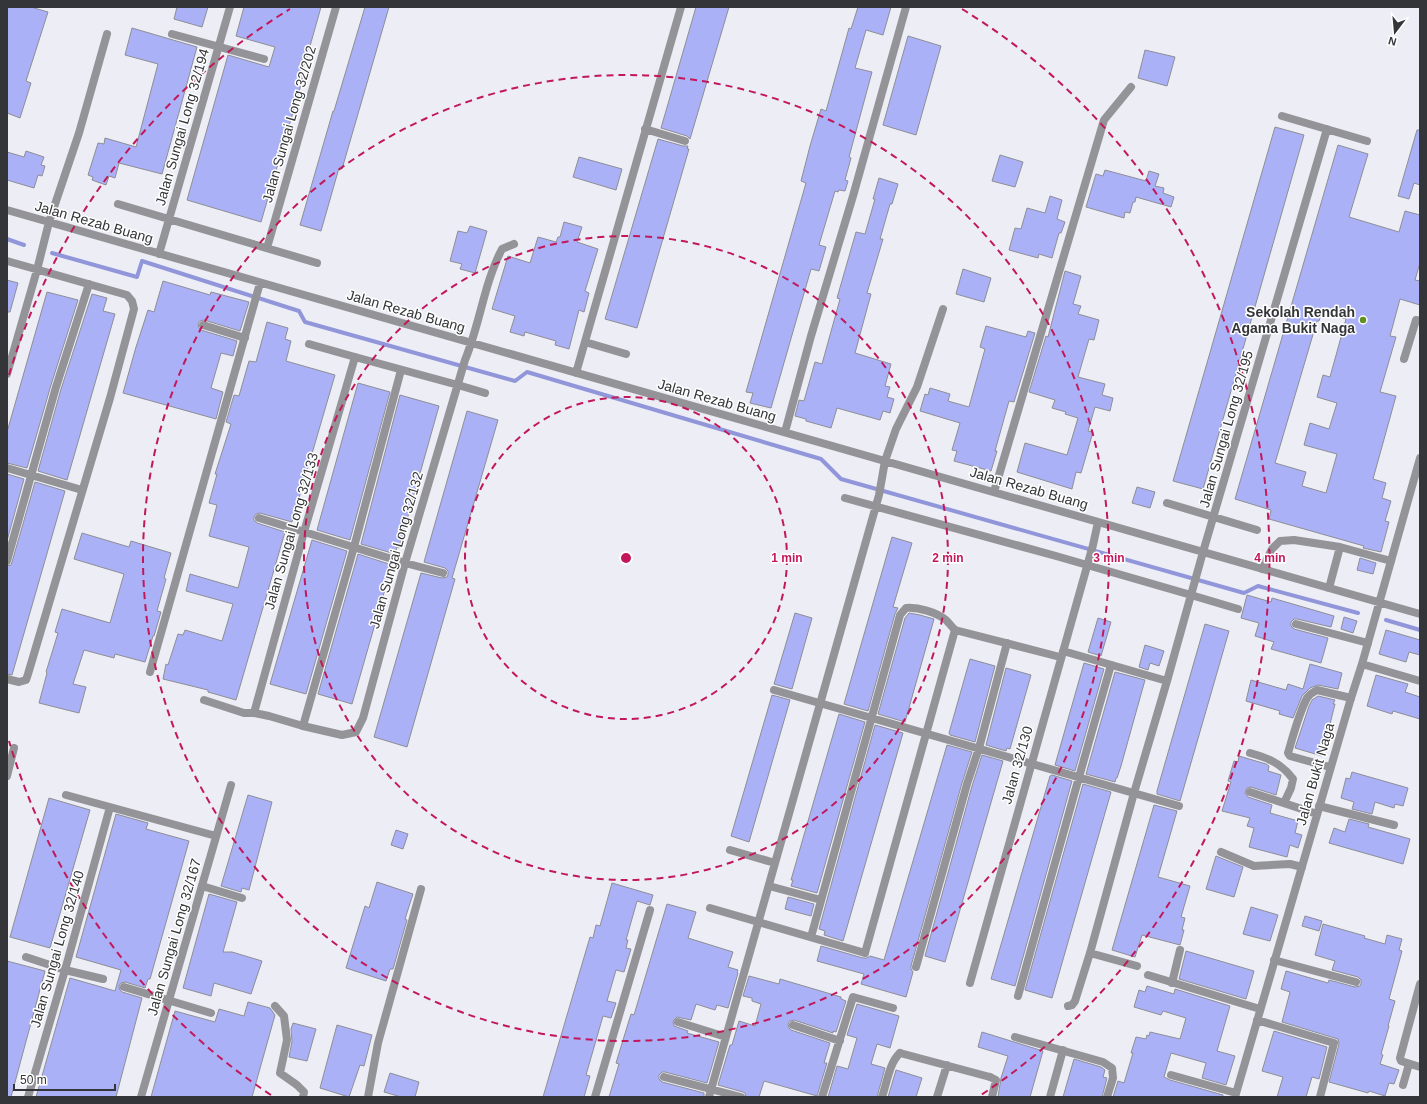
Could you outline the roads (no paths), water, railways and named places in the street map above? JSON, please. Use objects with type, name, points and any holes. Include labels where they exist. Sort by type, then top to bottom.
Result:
[{"type":"street","name":"Jalan Sungai Long 32/194","points":[[159,254],[230,7]]},
{"type":"street","name":"Jalan Sungai Long 32/202","points":[[267,248],[336,7]]},
{"type":"street","points":[[576,373],[681,7]]},
{"type":"street","points":[[784,432],[906,7]]},
{"type":"street","points":[[7,374],[37,270],[49,222],[79,133],[107,34]]},
{"type":"street","points":[[172,34],[264,59]]},
{"type":"street","points":[[994,492],[1104,120],[1131,87]]},
{"type":"street","points":[[1282,116],[1368,141]]},
{"type":"street","points":[[645,129],[685,141]]},
{"type":"street","name":"Jalan Sungai Long 32/195","points":[[1068,1006],[1072,1005],[1075,1001],[1090,952],[1203,552],[1327,129]]},
{"type":"street","points":[[118,204],[318,263]]},
{"type":"street","name":"Jalan Rezab Buang","points":[[7,210],[1420,614]]},
{"type":"street","name":"Jalan Sungai Long 32/132","points":[[302,726],[342,735],[356,732],[363,718],[405,562],[460,375],[472,343],[496,262],[502,248],[514,244]]},
{"type":"street","points":[[7,261],[127,295],[132,301],[134,309],[110,398],[26,680],[19,682],[7,679]]},
{"type":"street","points":[[150,672],[260,283]]},
{"type":"street","points":[[7,560],[56,387],[89,284]]},
{"type":"street","points":[[710,1093],[876,507],[885,461],[896,429],[917,387],[943,309]]},
{"type":"street","points":[[1404,359],[1416,320],[1420,321]]},
{"type":"street","points":[[202,325],[245,338]]},
{"type":"street","points":[[585,342],[626,354]]},
{"type":"street","points":[[309,344],[485,393]]},
{"type":"street","name":"Jalan Sungai Long 32/133","points":[[254,713],[304,532],[355,357]]},
{"type":"street","points":[[204,700],[244,713],[269,716],[302,726],[354,547],[402,370]]},
{"type":"street","name":"Jalan Bukit Naga","points":[[1235,1095],[1330,767],[1362,664],[1420,458]]},
{"type":"street","points":[[7,468],[82,490]]},
{"type":"street","points":[[845,498],[1087,565],[1238,609]]},
{"type":"street","points":[[1167,503],[1257,530]]},
{"type":"street","points":[[259,518],[443,573]]},
{"type":"street","name":"Jalan 32/130","points":[[970,983],[1093,545],[1098,522]]},
{"type":"street","points":[[1262,568],[1272,549],[1280,541],[1294,540],[1340,547],[1391,562]]},
{"type":"street","points":[[1329,588],[1340,547]]},
{"type":"street","points":[[811,937],[900,615],[906,608],[914,608],[938,615],[946,620],[955,630],[1007,643],[1112,665],[1167,681]]},
{"type":"street","points":[[1296,624],[1368,643]]},
{"type":"street","points":[[710,908],[865,953],[955,630]]},
{"type":"street","points":[[916,967],[967,784],[979,748],[1007,643]]},
{"type":"street","points":[[1362,664],[1420,681]]},
{"type":"street","points":[[1018,996],[1078,777],[1112,665]]},
{"type":"street","points":[[774,690],[1179,806]]},
{"type":"street","points":[[1330,767],[1290,756],[1288,753],[1295,730],[1308,698],[1312,693],[1317,690],[1351,698]]},
{"type":"street","points":[[7,776],[14,748]]},
{"type":"street","points":[[1250,753],[1267,757],[1285,769],[1293,779],[1291,788],[1284,803]]},
{"type":"street","name":"Jalan Sungai Long 32/167","points":[[142,1097],[231,785]]},
{"type":"street","points":[[1250,792],[1284,803],[1394,825]]},
{"type":"street","points":[[66,794],[216,836]]},
{"type":"street","name":"Jalan Sungai Long 32/140","points":[[28,1097],[110,807]]},
{"type":"street","points":[[730,850],[775,863]]},
{"type":"street","points":[[1221,852],[1254,866],[1290,864],[1302,867]]},
{"type":"street","points":[[202,886],[242,898]]},
{"type":"street","points":[[769,886],[821,900]]},
{"type":"street","points":[[368,1097],[378,1043],[421,889]]},
{"type":"street","points":[[595,1097],[650,910]]},
{"type":"street","points":[[1172,983],[1180,950]]},
{"type":"street","points":[[1090,952],[1137,966]]},
{"type":"street","points":[[26,958],[65,970],[103,979]]},
{"type":"street","points":[[1274,960],[1356,982]]},
{"type":"street","points":[[1148,975],[1260,1009]]},
{"type":"street","points":[[1420,984],[1417,1004],[1400,1058],[1402,1061],[1420,1067]]},
{"type":"street","points":[[124,987],[211,1012]]},
{"type":"street","points":[[822,1097],[853,997],[893,1008]]},
{"type":"street","points":[[275,1006],[284,1016],[287,1040],[280,1073],[304,1092],[304,1097]]},
{"type":"street","points":[[1257,1020],[1334,1043],[1320,1097]]},
{"type":"street","points":[[678,1022],[726,1036]]},
{"type":"street","points":[[793,1025],[840,1041]]},
{"type":"street","points":[[1015,1036],[1103,1062],[1112,1068],[1113,1078],[1107,1097]]},
{"type":"street","points":[[1050,1097],[1063,1050]]},
{"type":"street","points":[[882,1097],[892,1064],[895,1057],[900,1053],[990,1077],[996,1080],[992,1097]]},
{"type":"street","points":[[1404,1085],[1409,1064]]},
{"type":"street","points":[[937,1097],[947,1065]]},
{"type":"street","points":[[1171,1075],[1235,1095]]},
{"type":"street","points":[[664,1077],[710,1093],[741,1097]]},
{"type":"waterway","points":[[7,239],[24,245]]},
{"type":"waterway","points":[[52,253],[137,277],[142,261],[299,311],[305,322],[515,381],[527,372],[821,459],[841,479],[1244,593],[1258,586],[1358,613]]},
{"type":"waterway","points":[[1386,620],[1420,630]]},
{"type":"place","name":"Sekolah Rendah Agama Bukit Naga","points":[[1363,320]]}]
